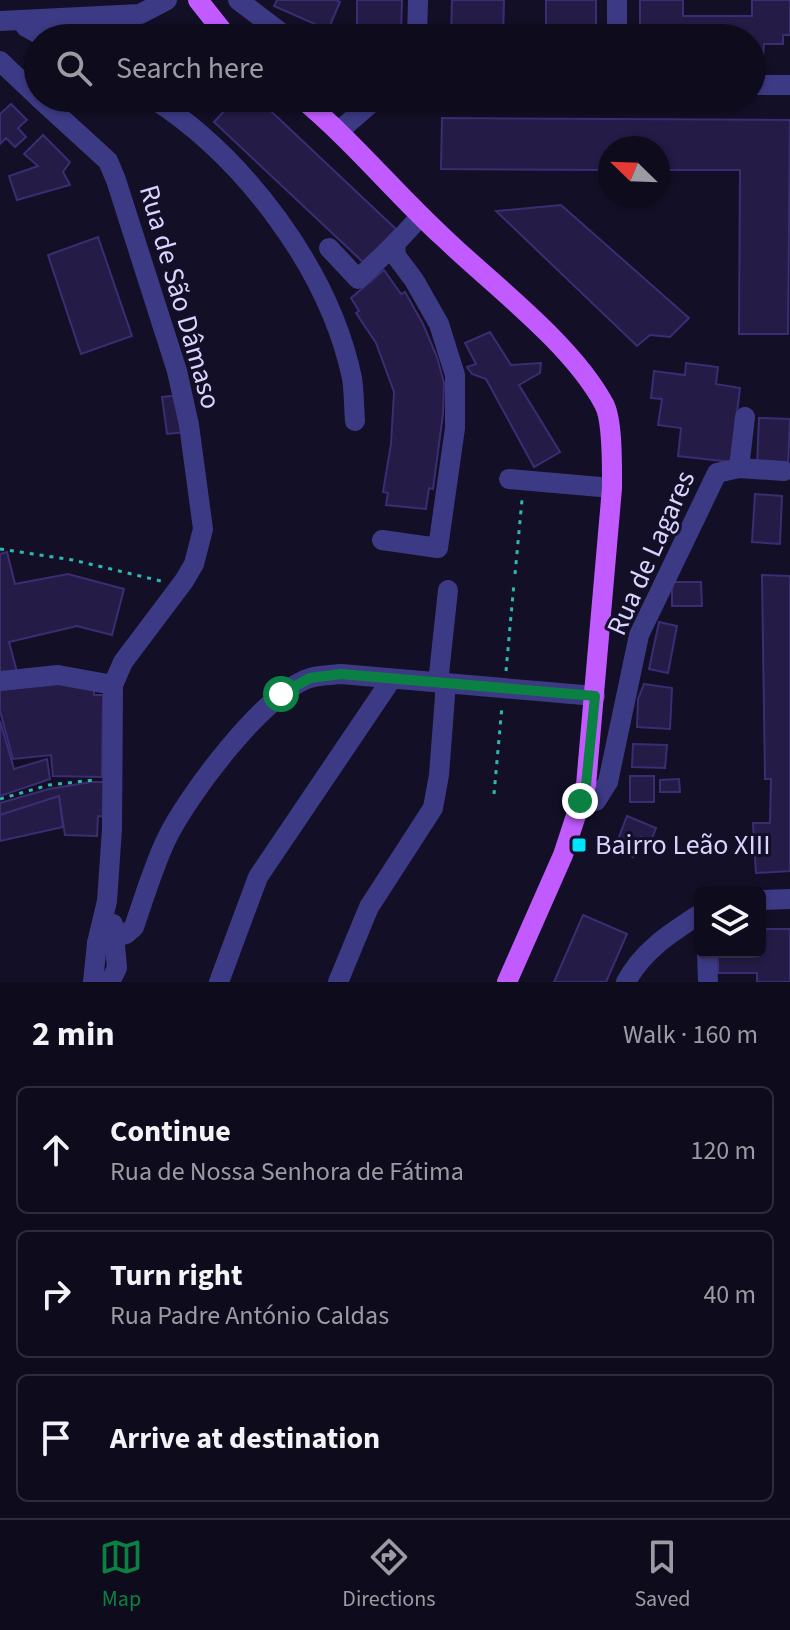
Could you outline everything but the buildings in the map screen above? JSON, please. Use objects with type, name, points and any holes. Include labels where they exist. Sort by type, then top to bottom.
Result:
[{"type":"main road","points":[[198,0],[217,24]]},
{"type":"main road","points":[[319,112],[421,216],[566,352],[605,406],[613,458],[612,488],[586,785],[563,855],[507,982]]},
{"type":"street","points":[[0,21],[140,14],[167,0]]},
{"type":"street","points":[[238,0],[270,24]]},
{"type":"street","points":[[417,24],[418,0]]},
{"type":"street","points":[[617,0],[617,24]]},
{"type":"street","points":[[21,20],[24,24]]},
{"type":"street","name":"Rua de São Dâmaso","points":[[0,61],[24,83]]},
{"type":"street","points":[[766,85],[790,85]]},
{"type":"street","name":"Rua de São Dâmaso","points":[[55,112],[108,161],[177,371],[189,425],[203,529],[194,564],[123,662],[113,685],[113,780],[106,940],[93,982]]},
{"type":"street","points":[[172,112],[200,132],[247,180],[300,251],[331,314],[352,378],[355,421]]},
{"type":"street","points":[[339,131],[361,112]]},
{"type":"street","points":[[329,248],[358,279],[421,216]]},
{"type":"street","points":[[382,540],[438,548],[455,428],[455,375],[439,324],[396,256],[395,244]]},
{"type":"street","name":"Rua de Lagares","points":[[739,468],[745,417]]},
{"type":"street","name":"Rua de Lagares","points":[[580,801],[596,801],[608,782],[639,635],[717,473],[739,468],[784,471]]},
{"type":"street","points":[[516,479],[612,488]]},
{"type":"street","points":[[338,982],[369,907],[433,808],[439,775],[448,590]]},
{"type":"street","points":[[106,940],[126,934],[134,927],[166,840],[193,792],[228,749],[281,694],[310,678],[341,674],[595,696]]},
{"type":"street","points":[[0,681],[58,675],[113,685]]},
{"type":"street","points":[[219,982],[258,877],[391,680]]},
{"type":"street","points":[[766,900],[790,899]]},
{"type":"street","points":[[626,982],[632,970],[660,939],[694,918]]},
{"type":"street","name":"Rua de São Dâmaso","points":[[106,940],[117,968],[110,982]]},
{"type":"street","points":[[707,958],[708,982]]},
{"type":"path","points":[[515,574],[516,479]]},
{"type":"path","points":[[0,549],[73,560],[154,581],[184,581]]},
{"type":"path","points":[[494,794],[514,583]]},
{"type":"path","points":[[0,799],[49,785],[113,780]]},
{"type":"place","name":"Bairro Leão XIII","points":[[579,845]]},
{"type":"route","points":[[281,694],[310,678],[341,674],[595,696],[586,785],[580,801]]}]
